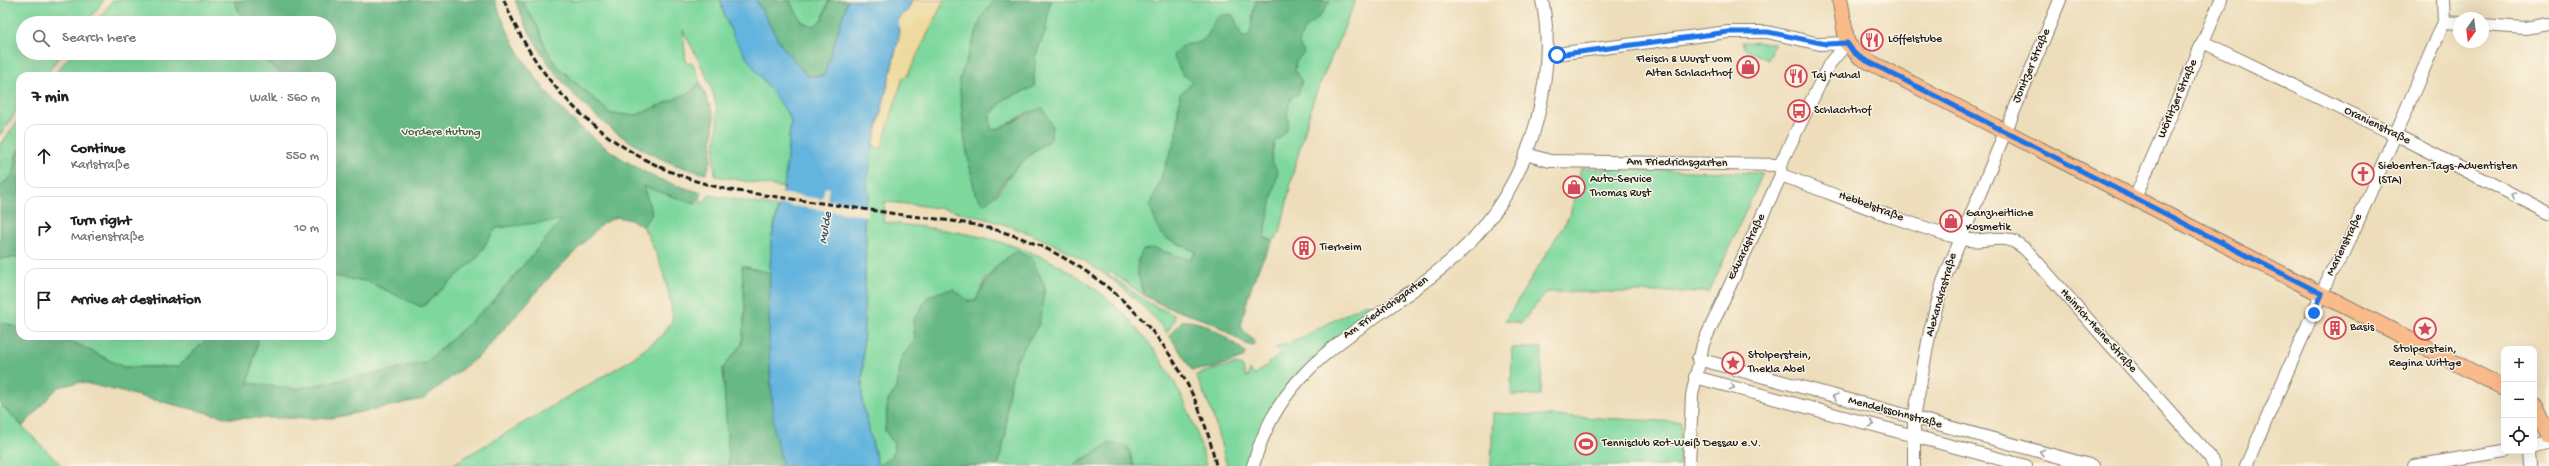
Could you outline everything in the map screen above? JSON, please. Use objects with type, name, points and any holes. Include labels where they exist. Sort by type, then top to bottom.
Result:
[{"type":"main road","points":[[1841,0],[1847,43],[1860,58],[2501,386]]},
{"type":"main road","points":[[2537,411],[2549,437]]},
{"type":"street","name":"Am Friedrichsgarten","points":[[1253,466],[1261,439],[1273,415],[1299,378],[1337,343],[1417,287],[1457,255],[1486,223],[1503,199],[1526,154],[1541,102],[1548,55],[1542,0]]},
{"type":"street","name":"Jonitzer Straße","points":[[2005,132],[2060,0]]},
{"type":"street","name":"Wörlitzer Straße","points":[[2135,198],[2220,0]]},
{"type":"street","name":"Marienstraße","points":[[2246,466],[2335,264],[2344,253],[2444,22],[2443,0]]},
{"type":"street","points":[[2444,22],[2453,23]]},
{"type":"street","points":[[2489,25],[2525,28],[2549,24]]},
{"type":"street","points":[[1548,55],[1728,32],[1768,32],[1826,44],[1847,43]]},
{"type":"street","name":"Oranienstraße","points":[[2203,42],[2396,134],[2549,213]]},
{"type":"street","name":"Eduardstraße","points":[[1689,466],[1695,377],[1698,359],[1719,305],[1830,63],[1847,43]]},
{"type":"street","name":"Alexandrastraße","points":[[1914,466],[1914,418],[1936,308],[1960,239],[2005,132]]},
{"type":"street","name":"Am Friedrichsgarten","points":[[1526,154],[1550,161],[1780,170]]},
{"type":"street","name":"Hebbelstraße","points":[[1780,170],[1960,239]]},
{"type":"street","name":"Heinrich-Heine-Straße","points":[[1960,239],[2010,239],[2025,248],[2210,457],[2214,466]]},
{"type":"street","name":"Mendelssohnstraße","points":[[1698,359],[2093,466]]},
{"type":"street","name":"Mendelssohnstraße","points":[[1695,377],[2026,466]]},
{"type":"street","points":[[2537,445],[2549,443]]},
{"type":"street","points":[[2414,466],[2501,452]]},
{"type":"street","points":[[2528,454],[2529,466]]},
{"type":"green space","points":[[0,0],[104,0],[91,16],[16,16],[16,60],[57,60],[48,72],[16,72],[16,110],[0,135]]},
{"type":"green space","points":[[113,0],[234,0],[241,16],[101,16]]},
{"type":"green space","name":"Vordere Hutung","points":[[234,0],[495,0],[506,27],[535,78],[574,121],[596,140],[620,157],[658,179],[702,193],[700,199],[691,203],[643,186],[652,213],[643,226],[631,220],[617,217],[603,223],[547,280],[484,352],[423,399],[332,418],[229,418],[81,382],[58,387],[23,426],[0,404],[0,322],[16,327],[16,340],[64,340],[75,343],[123,367],[178,367],[206,340],[258,340],[248,383],[297,389],[426,363],[490,304],[562,220],[496,228],[476,259],[422,307],[366,281],[336,277],[336,72],[279,72],[265,60],[336,60],[336,16],[241,16]]},
{"type":"green space","points":[[515,0],[521,0],[538,27],[545,46],[555,64],[611,114],[637,115],[691,92],[700,82],[714,116],[711,161],[706,174],[674,164],[644,150],[616,132],[590,110],[566,86],[546,59],[529,30]]},
{"type":"green space","points":[[521,0],[721,0],[722,9],[791,119],[784,188],[716,176],[714,168],[714,152],[718,120],[715,101],[708,80],[683,30],[686,63],[693,64],[700,82],[691,92],[637,115],[611,114],[555,64],[545,46],[538,27]]},
{"type":"green space","points":[[756,0],[789,0],[802,22],[814,26],[822,20],[829,0],[848,0],[824,76],[807,76],[781,45]]},
{"type":"green space","points":[[789,0],[829,0],[822,20],[814,26],[802,22]]},
{"type":"green space","points":[[944,0],[995,0],[983,15],[959,81],[965,142],[975,193],[997,195],[1007,179],[1020,164],[1051,139],[1029,111],[1006,126],[991,130],[990,115],[1006,98],[1034,87],[1035,57],[1046,29],[1050,0],[1356,0],[1314,98],[1294,169],[1280,233],[1273,241],[1264,237],[1178,106],[1177,135],[1167,164],[1166,238],[1196,252],[1190,260],[1154,248],[1137,272],[1145,296],[1110,271],[1108,274],[1149,303],[1174,315],[1174,321],[1167,333],[1140,303],[1109,278],[1076,256],[1041,238],[1003,224],[965,213],[925,206],[885,202],[883,222],[969,234],[986,238],[1019,248],[1054,263],[1086,282],[1115,306],[1141,333],[1163,363],[1181,395],[1196,430],[1206,466],[1134,466],[1128,447],[1082,459],[1072,466],[998,466],[1006,433],[1007,402],[1015,362],[1039,324],[1001,261],[985,280],[976,300],[969,301],[953,289],[928,297],[913,321],[915,340],[902,357],[897,387],[888,401],[885,430],[894,444],[893,455],[878,466],[862,401],[866,237],[864,220],[866,202],[869,196],[867,184],[873,145],[881,148],[903,77],[907,76]]},
{"type":"green space","points":[[995,0],[1050,0],[1046,29],[1035,57],[1034,87],[1006,98],[990,115],[991,130],[1005,126],[1043,108],[1052,126],[1051,139],[1021,163],[1006,179],[995,195],[983,204],[975,193],[965,142],[959,81],[983,14]]},
{"type":"green space","points":[[1331,0],[1320,16],[1303,31],[1299,44],[1304,53],[1296,61],[1295,71],[1302,81],[1298,94],[1291,97],[1287,112],[1289,120],[1286,132],[1274,143],[1271,161],[1278,171],[1264,237],[1273,241],[1257,272],[1249,293],[1243,316],[1241,327],[1256,344],[1254,346],[1248,345],[1213,323],[1164,306],[1145,296],[1139,278],[1137,268],[1143,250],[1154,248],[1190,260],[1196,252],[1166,238],[1160,233],[1150,207],[1177,135],[1180,94],[1193,82],[1182,74],[1173,55],[1185,45],[1200,42],[1209,33],[1216,20],[1225,15],[1233,15],[1242,37],[1248,37],[1256,1]]},
{"type":"green space","points":[[1742,42],[1775,43],[1768,60],[1745,49]]},
{"type":"green space","points":[[67,60],[265,60],[279,72],[57,72]]},
{"type":"green space","points":[[16,124],[16,157],[14,171],[7,180],[0,185],[0,145]]},
{"type":"green space","points":[[16,157],[16,257],[0,259],[0,185],[11,176],[15,166]]},
{"type":"green space","points":[[1581,168],[1763,173],[1709,292],[1547,292],[1521,323],[1505,321],[1570,215]]},
{"type":"green space","points":[[643,185],[691,203],[704,202],[709,195],[778,207],[771,240],[770,273],[742,266],[745,310],[742,344],[723,368],[729,466],[450,466],[629,361],[663,335],[673,319],[666,283],[654,248],[643,226],[652,213]]},
{"type":"green space","points":[[563,219],[490,304],[426,363],[297,389],[248,383],[258,340],[336,340],[336,277],[366,281],[422,307],[476,259],[496,228]]},
{"type":"green space","points":[[1016,251],[1032,258],[1045,287],[1039,324],[1015,362],[1007,402],[1006,433],[998,466],[879,466],[893,455],[894,444],[885,430],[888,401],[897,387],[902,357],[915,340],[913,321],[928,297],[939,292],[953,289],[969,301],[976,300],[992,272]]},
{"type":"green space","points":[[16,257],[16,327],[0,322],[0,259]]},
{"type":"green space","points":[[742,266],[770,273],[770,370],[774,418],[783,466],[729,466],[723,368],[742,344],[745,310]]},
{"type":"green space","points":[[1365,304],[1373,306],[1371,313],[1350,328],[1312,360],[1294,378],[1279,398],[1266,418],[1256,441],[1248,466],[1227,466],[1212,412],[1196,376],[1201,373],[1236,364],[1242,366],[1246,377],[1248,377],[1250,370],[1255,375],[1280,354],[1275,348],[1295,341]]},
{"type":"green space","points":[[1182,321],[1199,323],[1216,331],[1246,352],[1243,358],[1214,368],[1192,370],[1169,335]]},
{"type":"green space","points":[[64,340],[206,340],[178,367],[123,367],[75,343]]},
{"type":"green space","points":[[1512,348],[1542,348],[1541,395],[1511,395]]},
{"type":"green space","points":[[0,404],[62,466],[0,466]]},
{"type":"green space","name":"Tennisclub Rot-Weiß Dessau e.V.","points":[[1493,413],[1681,422],[1679,466],[1491,466]]},
{"type":"green space","points":[[1110,443],[1128,447],[1134,466],[1072,466]]},
{"type":"sand","points":[[912,0],[944,0],[907,76],[903,77],[881,149],[873,145],[899,37],[898,18],[908,10]]},
{"type":"water","name":"Mulde","points":[[721,0],[756,0],[781,45],[807,76],[824,76],[848,0],[912,0],[908,10],[898,18],[899,37],[873,145],[867,184],[869,196],[866,202],[864,220],[866,237],[862,401],[878,466],[783,466],[774,430],[769,351],[770,273],[771,240],[784,188],[791,119],[740,47],[731,31]]},
{"type":"pier","points":[[825,187],[829,188],[827,200],[868,205],[867,216],[777,204],[780,193],[822,199]]},
{"type":"railway","points":[[504,0],[521,36],[541,68],[565,98],[593,124],[623,147],[657,165],[693,180],[731,190],[953,221],[979,226],[1003,232],[1042,247],[1079,267],[1112,291],[1142,319],[1167,351],[1189,387],[1205,425],[1216,466]]},
{"type":"place","name":"Löffelstube","points":[[1872,40]]},
{"type":"place","name":"Fleisch & Wurst vom Alten Schlachthof","points":[[1748,67]]},
{"type":"place","name":"Taj Mahal","points":[[1796,76]]},
{"type":"place","name":"Schlachthof","points":[[1799,111]]},
{"type":"place","name":"Siebenten-Tags-Adventisten (STA)","points":[[2363,174]]},
{"type":"place","name":"Auto-Service Thomas Rust","points":[[1574,187]]},
{"type":"place","name":"Ganzheitliche Kosmetik","points":[[1951,221]]},
{"type":"place","name":"Tierheim","points":[[1304,248]]},
{"type":"place","name":"Basis","points":[[2335,328]]},
{"type":"place","name":"Stolperstein, Regina Wittge","points":[[2425,329]]},
{"type":"place","name":"Stolperstein, Thekla Abel","points":[[1733,363]]},
{"type":"place","name":"Tennisclub Rot-Weiß Dessau e.V.","points":[[1586,444]]},
{"type":"route","points":[[1557,55],[1703,34],[1748,31],[1768,32],[1819,44],[1847,43],[1850,49],[1860,58],[2322,294],[2314,313]]}]
